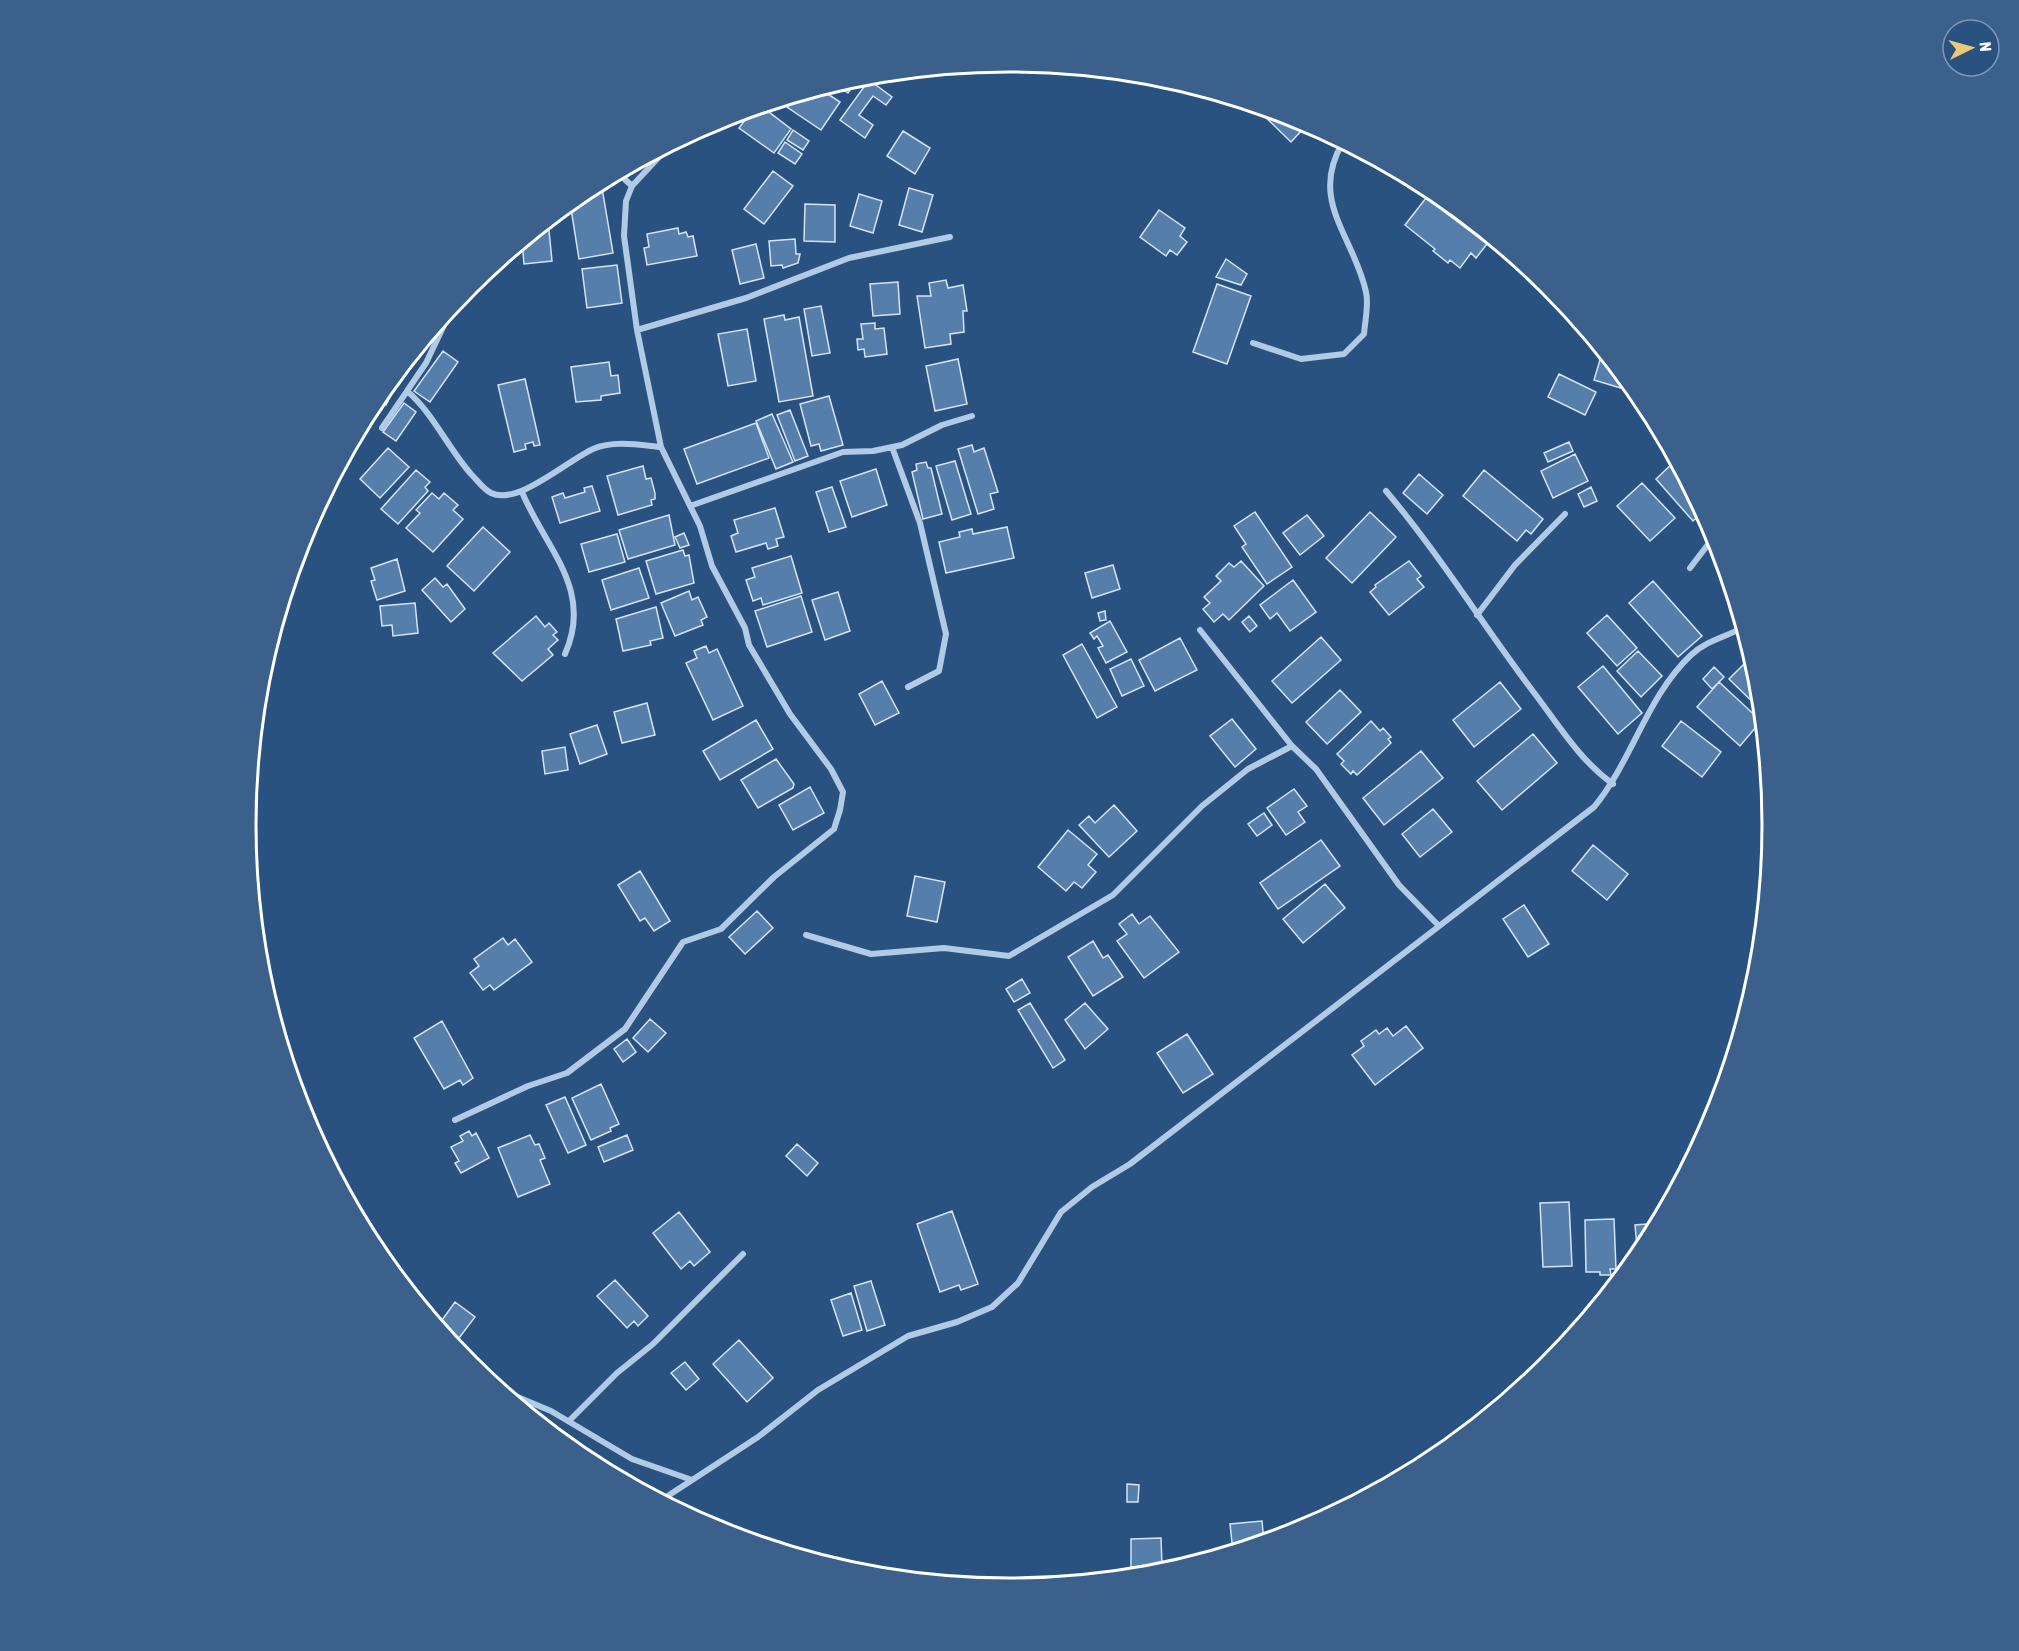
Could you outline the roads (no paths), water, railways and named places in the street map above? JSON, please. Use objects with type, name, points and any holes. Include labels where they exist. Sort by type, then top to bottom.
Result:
[{"type":"street","points":[[1253,343],[1301,359],[1344,354],[1364,334],[1367,293],[1334,209],[1328,185],[1341,149]]},
{"type":"street","points":[[455,1120],[528,1086],[567,1073],[625,1029],[683,942],[721,929],[774,877],[834,829],[843,792],[831,769],[790,714],[749,645],[745,628],[712,566],[700,526],[661,447],[637,330],[624,236],[626,201],[632,186],[655,161]]},
{"type":"street","points":[[624,179],[632,186]]},
{"type":"street","points":[[637,330],[746,298],[849,258],[950,237]]},
{"type":"street","points":[[382,428],[426,363],[441,332]]},
{"type":"street","points":[[407,391],[422,404],[453,452],[482,485],[491,493],[502,496],[522,492],[594,448],[620,444],[661,447]]},
{"type":"street","points":[[690,506],[843,452],[873,451],[892,447],[972,416]]},
{"type":"street","points":[[892,447],[920,523],[946,634],[939,670],[908,687]]},
{"type":"street","points":[[1386,491],[1408,517],[1569,739],[1595,771],[1613,784]]},
{"type":"street","points":[[522,492],[532,517],[569,579],[573,595],[573,618],[570,644],[565,654]]},
{"type":"street","points":[[1477,615],[1509,572],[1564,514]]},
{"type":"street","points":[[1690,568],[1709,544]]},
{"type":"street","points":[[1200,630],[1292,746],[1317,769],[1399,885],[1438,925]]},
{"type":"street","points":[[667,1496],[758,1437],[818,1390],[908,1336],[957,1322],[992,1307],[1018,1283],[1062,1212],[1074,1199],[1130,1164],[1594,807],[1613,784],[1672,675],[1692,654],[1711,640],[1737,630]]},
{"type":"street","points":[[806,935],[871,954],[944,948],[1009,956],[1113,895],[1202,806],[1248,769],[1292,746]]},
{"type":"street","points":[[569,1421],[617,1372],[653,1344],[743,1254]]},
{"type":"street","points":[[521,1398],[551,1411],[632,1459],[692,1480]]}]
